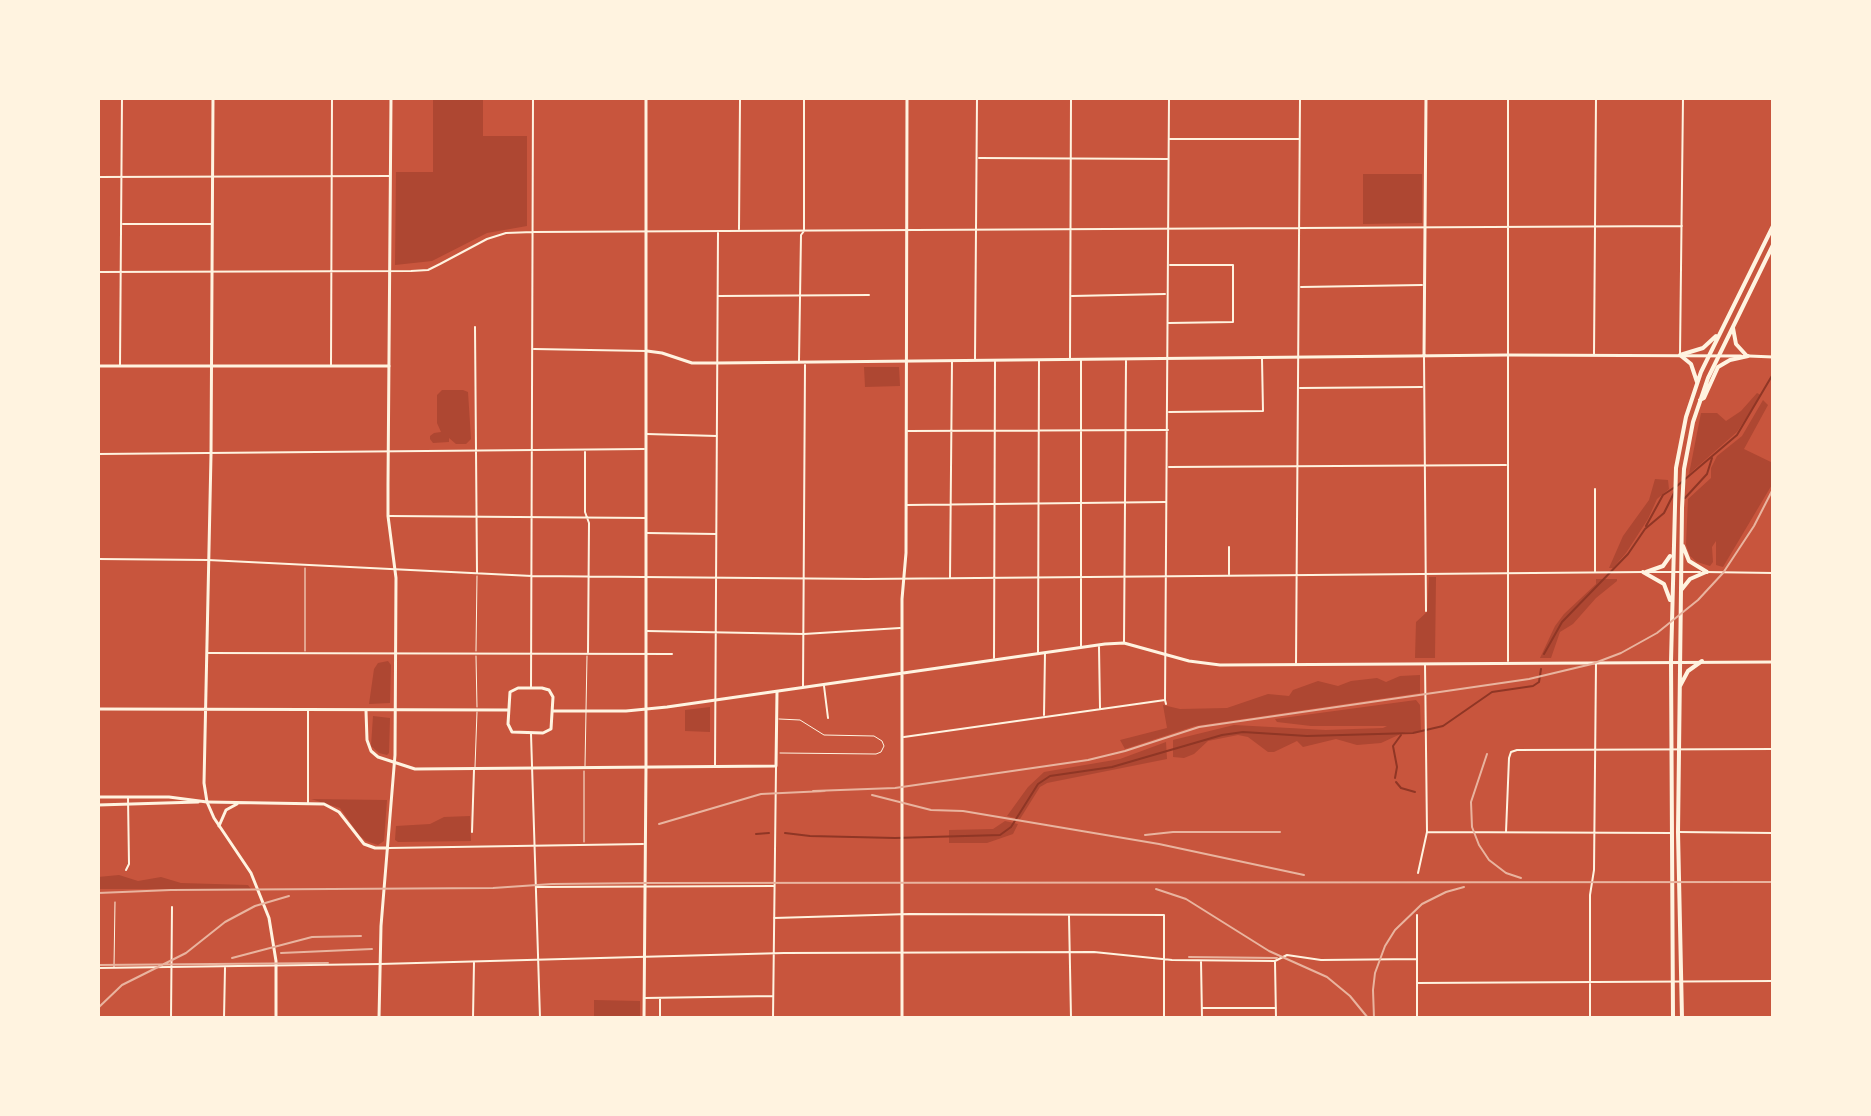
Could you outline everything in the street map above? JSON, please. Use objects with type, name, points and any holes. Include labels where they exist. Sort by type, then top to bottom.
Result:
[{"type":"main road","points":[[213,98],[211,455],[204,783],[207,802],[219,826],[260,890],[271,926],[276,961],[276,1018]]},
{"type":"main road","points":[[379,1018],[395,711],[395,571],[388,516],[391,98]]},
{"type":"main road","points":[[644,1018],[646,98]]},
{"type":"main road","points":[[902,1018],[907,98]]},
{"type":"main road","points":[[1424,356],[1426,98]]},
{"type":"main road","points":[[1673,1018],[1671,661],[1676,468],[1684,425],[1708,355],[1773,226]]},
{"type":"main road","points":[[1682,1018],[1678,832],[1679,661],[1681,520],[1686,459],[1700,400],[1717,355],[1773,245]]},
{"type":"main road","points":[[1733,324],[1735,341],[1748,356]]},
{"type":"main road","points":[[1680,355],[1707,346],[1723,326]]},
{"type":"main road","points":[[646,351],[692,363],[1507,355],[1773,357]]},
{"type":"main road","points":[[1680,355],[1693,367],[1697,384]]},
{"type":"main road","points":[[1700,400],[1704,398],[1718,367],[1730,360],[1748,356]]},
{"type":"main road","points":[[98,366],[389,366]]},
{"type":"main road","points":[[1681,539],[1687,559],[1707,572]]},
{"type":"main road","points":[[1643,572],[1663,566],[1673,550]]},
{"type":"main road","points":[[1643,572],[1664,584],[1672,606]]},
{"type":"main road","points":[[1680,599],[1686,582],[1707,572]]},
{"type":"main road","points":[[553,711],[645,709],[1099,644],[1124,643],[1205,664],[1773,662]]},
{"type":"main road","points":[[1679,689],[1688,671],[1702,661]]},
{"type":"main road","points":[[531,688],[545,688],[551,692],[551,729],[543,733],[511,731],[508,710],[511,691],[531,688]]},
{"type":"main road","points":[[366,711],[366,737],[375,755],[415,769],[776,766],[777,691]]},
{"type":"main road","points":[[98,709],[508,710]]},
{"type":"main road","points":[[98,797],[169,797],[207,802]]},
{"type":"main road","points":[[219,826],[226,810],[240,802]]},
{"type":"main road","points":[[98,805],[308,803],[331,807],[364,844],[388,848]]},
{"type":"street","points":[[120,366],[122,98]]},
{"type":"street","points":[[331,366],[332,98]]},
{"type":"street","points":[[531,688],[533,98]]},
{"type":"street","points":[[672,98],[818,98]]},
{"type":"street","points":[[799,362],[801,235],[804,231],[804,98]]},
{"type":"street","points":[[975,361],[977,98]]},
{"type":"street","points":[[1070,359],[1071,98]]},
{"type":"street","points":[[902,740],[1044,717],[1165,702],[1169,98]]},
{"type":"street","points":[[1296,664],[1300,98]]},
{"type":"street","points":[[1508,98],[1508,662]]},
{"type":"street","points":[[1594,355],[1596,98]]},
{"type":"street","points":[[1680,355],[1683,98]]},
{"type":"street","points":[[739,231],[740,99]]},
{"type":"street","points":[[1168,139],[1300,139]]},
{"type":"street","points":[[978,158],[1168,159]]},
{"type":"street","points":[[98,177],[390,176]]},
{"type":"street","points":[[121,224],[212,224]]},
{"type":"street","points":[[98,272],[428,270],[487,239],[506,233],[533,232],[1682,226]]},
{"type":"street","points":[[715,766],[718,231]]},
{"type":"street","points":[[1168,323],[1233,322],[1233,265],[1169,265]]},
{"type":"street","points":[[1300,287],[1425,285]]},
{"type":"street","points":[[1071,296],[1168,294]]},
{"type":"street","points":[[718,296],[869,295]]},
{"type":"street","points":[[475,327],[477,574]]},
{"type":"street","points":[[533,349],[646,351]]},
{"type":"street","points":[[1424,356],[1426,611]]},
{"type":"street","points":[[1168,412],[1263,411],[1262,358]]},
{"type":"street","points":[[1081,359],[1081,647]]},
{"type":"street","points":[[1124,643],[1126,359]]},
{"type":"street","points":[[994,659],[995,360]]},
{"type":"street","points":[[1038,654],[1039,360]]},
{"type":"street","points":[[950,579],[952,361]]},
{"type":"street","points":[[803,687],[805,362]]},
{"type":"street","points":[[1299,388],[1424,387]]},
{"type":"street","points":[[907,431],[1168,430]]},
{"type":"street","points":[[646,434],[718,436]]},
{"type":"street","points":[[98,454],[646,449]]},
{"type":"street","points":[[585,450],[588,654]]},
{"type":"street","points":[[1168,467],[1508,465]]},
{"type":"street","points":[[1595,489],[1595,573]]},
{"type":"street","points":[[906,505],[1167,502]]},
{"type":"street","points":[[388,516],[646,518]]},
{"type":"street","points":[[646,533],[717,534]]},
{"type":"street","points":[[1229,547],[1229,575]]},
{"type":"street","points":[[98,559],[208,560],[532,576],[646,577],[950,579],[1425,573],[1773,573]]},
{"type":"street","points":[[646,632],[804,634],[902,628]]},
{"type":"street","points":[[1099,644],[1100,709]]},
{"type":"street","points":[[1044,717],[1045,652]]},
{"type":"street","points":[[206,653],[672,654]]},
{"type":"street","points":[[1590,1018],[1596,662]]},
{"type":"street","points":[[1418,873],[1427,832],[1425,663]]},
{"type":"street","points":[[824,684],[828,718]]},
{"type":"street","points":[[308,710],[308,803]]},
{"type":"street","points":[[531,733],[540,1018]]},
{"type":"street","points":[[1506,834],[1511,752],[1525,749],[1773,749]]},
{"type":"street","points":[[773,1018],[776,766]]},
{"type":"street","points":[[472,832],[474,769]]},
{"type":"street","points":[[126,870],[129,864],[128,797]]},
{"type":"street","points":[[1427,832],[1773,833]]},
{"type":"street","points":[[388,848],[646,844]]},
{"type":"street","points":[[535,887],[774,886]]},
{"type":"street","points":[[171,1018],[172,907]]},
{"type":"street","points":[[774,918],[909,914],[1164,915],[1164,1018]]},
{"type":"street","points":[[1069,915],[1071,1018]]},
{"type":"street","points":[[1417,915],[1417,1018]]},
{"type":"street","points":[[98,968],[774,953],[1069,952],[1201,960],[1275,961],[1287,955],[1321,960],[1417,959]]},
{"type":"street","points":[[473,1018],[474,960]]},
{"type":"street","points":[[1201,960],[1202,1018]]},
{"type":"street","points":[[1275,961],[1276,1018]]},
{"type":"street","points":[[224,1018],[225,967]]},
{"type":"street","points":[[1417,983],[1773,981]]},
{"type":"street","points":[[644,998],[773,996]]},
{"type":"street","points":[[660,997],[660,1018]]},
{"type":"street","points":[[1202,1008],[1276,1008]]},
{"type":"lane","points":[[305,565],[305,653]]},
{"type":"lane","points":[[474,769],[477,574]]},
{"type":"lane","points":[[584,847],[585,659],[588,654]]},
{"type":"lane","points":[[776,753],[876,754],[884,746],[874,736],[824,735],[800,720],[777,719]]},
{"type":"lane","points":[[114,968],[115,902]]},
{"type":"shaded area","points":[[433,98],[483,98],[483,136],[527,136],[527,226],[487,233],[432,261],[395,265],[396,172],[433,172]]},
{"type":"shaded area","points":[[1363,174],[1422,174],[1422,223],[1363,224]]},
{"type":"shaded area","points":[[864,367],[899,367],[900,386],[865,387]]},
{"type":"shaded area","points":[[442,390],[468,392],[471,439],[466,444],[456,444],[449,438],[449,442],[433,443],[430,439],[434,433],[441,432],[437,423],[437,395]]},
{"type":"shaded area","points":[[1757,393],[1761,395],[1737,432],[1689,474],[1701,413],[1717,413],[1726,421],[1741,411]]},
{"type":"shaded area","points":[[1763,400],[1768,405],[1744,449],[1773,463],[1773,483],[1723,567],[1716,565],[1716,541],[1712,547],[1713,562],[1710,566],[1697,562],[1690,556],[1686,545],[1688,499],[1711,478],[1711,468],[1717,456],[1742,436]]},
{"type":"shaded area","points":[[1655,479],[1668,480],[1669,489],[1657,499],[1626,553],[1613,568],[1609,568],[1623,536],[1649,500]]},
{"type":"shaded area","points":[[1429,577],[1436,577],[1435,658],[1415,658],[1416,622],[1427,612]]},
{"type":"shaded area","points":[[1596,579],[1617,581],[1596,598],[1573,624],[1560,632],[1551,658],[1540,658],[1555,626],[1596,584]]},
{"type":"shaded area","points":[[388,661],[391,665],[390,703],[369,704],[374,669],[378,663]]},
{"type":"shaded area","points":[[1420,675],[1420,693],[1195,726],[1125,749],[1120,740],[1167,728],[1163,705],[1180,709],[1227,708],[1268,694],[1289,696],[1293,690],[1318,681],[1338,686],[1351,681],[1377,678],[1386,682],[1400,676]]},
{"type":"shaded area","points":[[1416,700],[1420,705],[1421,732],[1405,732],[1381,743],[1357,745],[1336,739],[1303,747],[1297,741],[1268,752],[1248,737],[1238,735],[1208,741],[1194,754],[1184,758],[1173,757],[1173,740],[1234,725],[1326,730],[1383,728],[1387,726],[1311,726],[1277,722],[1275,719]]},
{"type":"shaded area","points":[[710,707],[710,732],[685,731],[685,710]]},
{"type":"shaded area","points":[[373,716],[390,718],[387,755],[371,746]]},
{"type":"shaded area","points":[[1166,742],[1167,759],[1047,783],[1040,787],[1020,819],[1007,816],[1028,787],[1044,772],[1120,759]]},
{"type":"shaded area","points":[[311,799],[387,800],[384,841],[378,845],[366,841],[340,808]]},
{"type":"shaded area","points":[[470,816],[471,841],[395,840],[396,826],[430,824],[444,817]]},
{"type":"shaded area","points":[[1005,821],[1018,824],[1013,834],[987,843],[949,843],[949,830],[993,829]]},
{"type":"shaded area","points":[[119,875],[138,881],[161,877],[181,883],[248,885],[251,889],[98,889],[98,877]]},
{"type":"shaded area","points":[[594,1000],[640,1001],[640,1018],[594,1018]]},
{"type":"waterway","points":[[1677,486],[1737,435],[1773,374]]},
{"type":"waterway","points":[[1685,498],[1707,474],[1712,458]]},
{"type":"waterway","points":[[1646,526],[1663,495],[1675,487]]},
{"type":"waterway","points":[[1544,654],[1562,622],[1628,554],[1645,529],[1664,513],[1675,491]]},
{"type":"waterway","points":[[785,833],[895,838],[1000,835],[1011,827],[1038,784],[1050,776],[1112,767],[1222,735],[1243,732],[1307,736],[1413,733],[1443,726],[1492,692],[1533,686],[1539,682],[1541,669]]},
{"type":"waterway","points":[[1395,778],[1397,767],[1393,746],[1401,735]]},
{"type":"waterway","points":[[1396,782],[1401,788],[1415,792]]},
{"type":"waterway","points":[[756,834],[769,833]]},
{"type":"railway","points":[[813,791],[895,788],[1088,760],[1199,727],[1529,679],[1592,664],[1621,653],[1657,633],[1698,600],[1723,573],[1754,526],[1773,489]]},
{"type":"railway","points":[[1487,754],[1471,802],[1472,827],[1489,860],[1506,873],[1521,878]]},
{"type":"railway","points":[[659,824],[761,794],[825,791]]},
{"type":"railway","points":[[872,795],[931,810],[963,811],[1159,844],[1304,875]]},
{"type":"railway","points":[[1145,835],[1280,832]]},
{"type":"railway","points":[[98,893],[646,883],[1773,882]]},
{"type":"railway","points":[[1374,1018],[1375,973],[1395,930],[1422,904],[1464,887]]},
{"type":"railway","points":[[1156,889],[1186,899],[1269,951],[1327,977],[1350,996],[1368,1018]]},
{"type":"railway","points":[[98,1008],[122,985],[186,953],[225,922],[255,906],[289,896]]},
{"type":"railway","points":[[232,958],[312,937],[361,936]]},
{"type":"railway","points":[[281,953],[372,949]]},
{"type":"railway","points":[[1189,957],[1277,958]]},
{"type":"railway","points":[[98,965],[328,963]]}]
